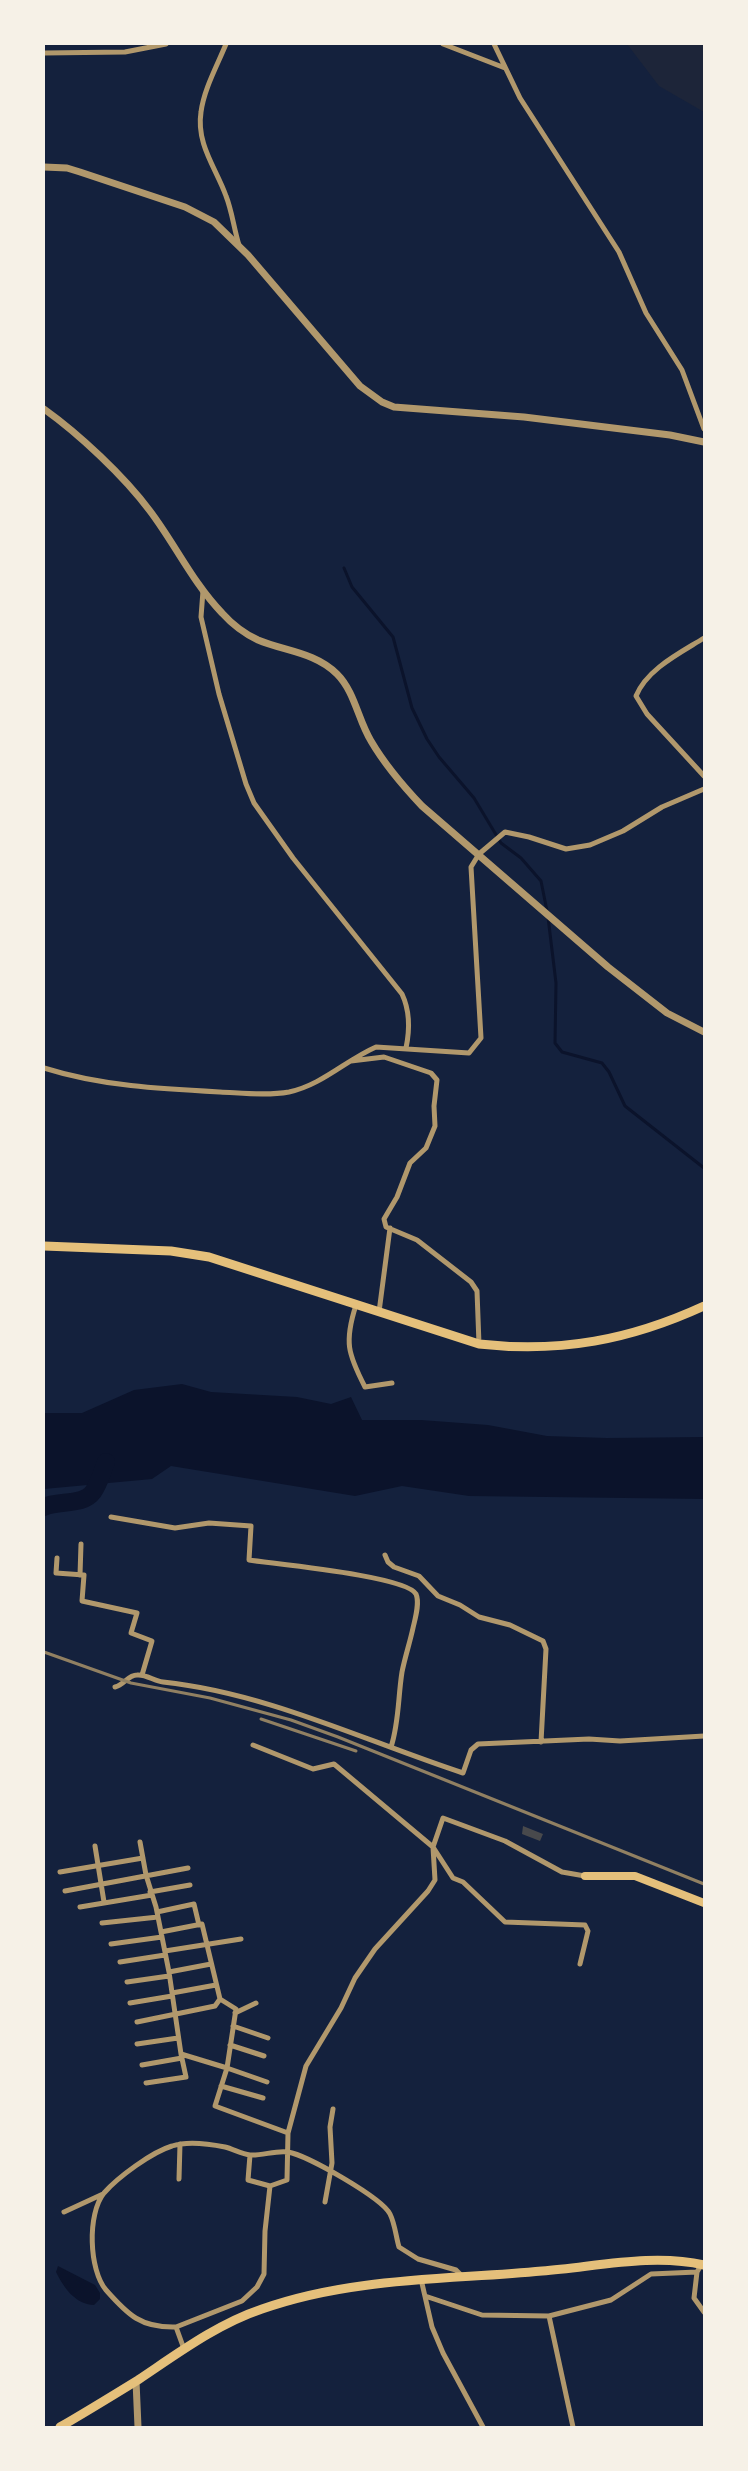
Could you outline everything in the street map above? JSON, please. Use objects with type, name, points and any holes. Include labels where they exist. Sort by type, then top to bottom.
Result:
[{"type":"main road","points":[[44,1246],[171,1250],[208,1257],[240,1265],[379,1313],[479,1344],[513,1348],[568,1346],[600,1342],[639,1332],[704,1306]]},
{"type":"main road","points":[[585,1876],[635,1876],[704,1903]]},
{"type":"main road","points":[[60,2427],[136,2381],[184,2349],[261,2309],[333,2289],[421,2279],[541,2272],[651,2260],[701,2267]]},
{"type":"street","points":[[44,53],[125,52],[166,44]]},
{"type":"street","points":[[226,44],[206,93],[201,112],[200,132],[202,145],[228,199],[239,245]]},
{"type":"street","points":[[443,44],[505,68]]},
{"type":"street","points":[[494,44],[520,98],[619,252],[646,313],[682,370],[704,429]]},
{"type":"street","points":[[44,167],[74,170],[185,207],[214,222],[239,245],[360,386],[382,402],[409,409],[524,417],[670,434],[704,442]]},
{"type":"street","points":[[44,409],[85,444],[150,510],[204,590],[222,613],[258,640],[299,652],[337,674],[350,692],[370,740],[400,783],[422,806],[608,967],[667,1013],[704,1032]]},
{"type":"street","points":[[204,590],[200,617],[219,694],[246,784],[254,803],[293,858],[402,994],[406,1003],[409,1021],[406,1048]]},
{"type":"street","points":[[704,638],[652,673],[642,682],[636,696],[647,714],[704,776]]},
{"type":"street","points":[[44,1068],[111,1083],[264,1094],[289,1092],[325,1078],[376,1047],[406,1048],[458,1054],[469,1053],[481,1038],[472,867],[479,854],[505,832],[566,849],[590,845],[623,831],[662,807],[704,789]]},
{"type":"street","points":[[351,1061],[384,1057],[431,1073],[437,1080],[434,1106],[436,1126],[426,1148],[410,1163],[397,1197],[384,1219],[386,1227],[417,1240],[471,1282],[477,1291],[479,1344]]},
{"type":"street","points":[[379,1313],[390,1228]]},
{"type":"street","points":[[356,1305],[350,1325],[350,1358],[365,1387],[392,1383]]},
{"type":"street","points":[[111,1518],[175,1528],[209,1523],[251,1526],[249,1560],[385,1580],[408,1587],[415,1593],[417,1600],[416,1616],[402,1672],[396,1731],[391,1747]]},
{"type":"street","points":[[80,1575],[81,1544]]},
{"type":"street","points":[[385,1556],[394,1567],[419,1576],[438,1596],[460,1605],[478,1617],[510,1625],[543,1642],[546,1649],[541,1742]]},
{"type":"street","points":[[57,1558],[56,1573],[84,1575],[82,1601],[137,1613],[131,1633],[152,1641],[142,1675]]},
{"type":"street","points":[[115,1687],[130,1677],[142,1675],[158,1682],[186,1685],[242,1696],[464,1773],[472,1750],[478,1744],[589,1739],[620,1741],[704,1736]]},
{"type":"street","points":[[253,1745],[314,1770],[334,1764],[433,1848],[454,1878],[463,1882],[506,1922],[586,1925],[588,1931],[580,1964]]},
{"type":"street","points":[[250,2155],[248,2180],[270,2186],[287,2180],[288,2133],[306,2066],[341,2008],[355,1978],[374,1949],[428,1891],[435,1880],[433,1848],[443,1818],[506,1841],[562,1872],[585,1876]]},
{"type":"street","points":[[140,1842],[146,1875],[158,1914],[186,2077],[146,2083]]},
{"type":"street","points":[[94,1846],[104,1902]]},
{"type":"street","points":[[60,1872],[143,1858]]},
{"type":"street","points":[[65,1891],[188,1868]]},
{"type":"street","points":[[80,1907],[190,1885]]},
{"type":"street","points":[[102,1923],[158,1914],[194,1904],[198,1925]]},
{"type":"street","points":[[111,1944],[162,1935],[202,1924],[220,1999],[236,2009],[227,2068],[215,2106],[288,2133]]},
{"type":"street","points":[[120,1962],[206,1944],[241,1939]]},
{"type":"street","points":[[127,1982],[211,1964]]},
{"type":"street","points":[[130,2003],[216,1985]]},
{"type":"street","points":[[137,2022],[215,2006],[220,1999]]},
{"type":"street","points":[[235,2013],[256,2003]]},
{"type":"street","points":[[232,2026],[268,2038]]},
{"type":"street","points":[[137,2044],[178,2038]]},
{"type":"street","points":[[230,2045],[264,2056]]},
{"type":"street","points":[[142,2065],[181,2056],[227,2068],[267,2082]]},
{"type":"street","points":[[221,2086],[263,2098]]},
{"type":"street","points":[[325,2202],[331,2171],[330,2127],[333,2109]]},
{"type":"street","points":[[64,2212],[103,2194],[134,2167],[170,2146],[180,2144],[225,2147],[250,2155],[288,2152],[340,2175],[390,2213],[399,2247],[418,2259],[456,2270],[462,2276]]},
{"type":"street","points":[[179,2179],[180,2144]]},
{"type":"street","points":[[103,2194],[91,2232],[93,2262],[103,2286],[131,2317],[161,2328],[176,2327],[242,2301],[257,2287],[264,2274],[270,2186]]},
{"type":"street","points":[[425,2296],[482,2315],[549,2316],[611,2300],[651,2274],[701,2267],[694,2298],[704,2312]]},
{"type":"street","points":[[421,2279],[432,2327],[443,2353],[483,2427]]},
{"type":"street","points":[[549,2316],[573,2427]]},
{"type":"street","points":[[176,2327],[184,2349]]},
{"type":"street","points":[[136,2381],[138,2427]]},
{"type":"shaded area","points":[[627,44],[704,44],[704,112],[659,86]]},
{"type":"shaded area","points":[[182,1384],[211,1392],[297,1397],[331,1404],[351,1397],[362,1420],[421,1420],[488,1425],[547,1436],[607,1438],[704,1437],[704,1499],[469,1496],[402,1486],[355,1496],[171,1466],[152,1479],[44,1489],[44,1413],[82,1413],[134,1390]]},
{"type":"shaded area","points":[[58,2266],[95,2285],[100,2293],[100,2299],[94,2305],[81,2302],[71,2294],[59,2278],[56,2272]]},
{"type":"building","points":[[523,1826],[543,1834],[540,1841],[522,1834]]},
{"type":"waterway","points":[[344,568],[352,587],[393,637],[412,708],[427,739],[439,757],[474,798],[501,843],[521,858],[541,881],[547,911]]},
{"type":"waterway","points":[[548,917],[556,983],[555,1043],[562,1052],[602,1063],[609,1072],[625,1106],[704,1168]]},
{"type":"waterway","points":[[44,1507],[77,1501],[89,1496],[97,1485],[106,1462]]},
{"type":"railway","points":[[44,1652],[131,1683],[210,1698],[291,1720],[338,1737],[704,1884]]},
{"type":"railway","points":[[261,1719],[356,1751]]}]
